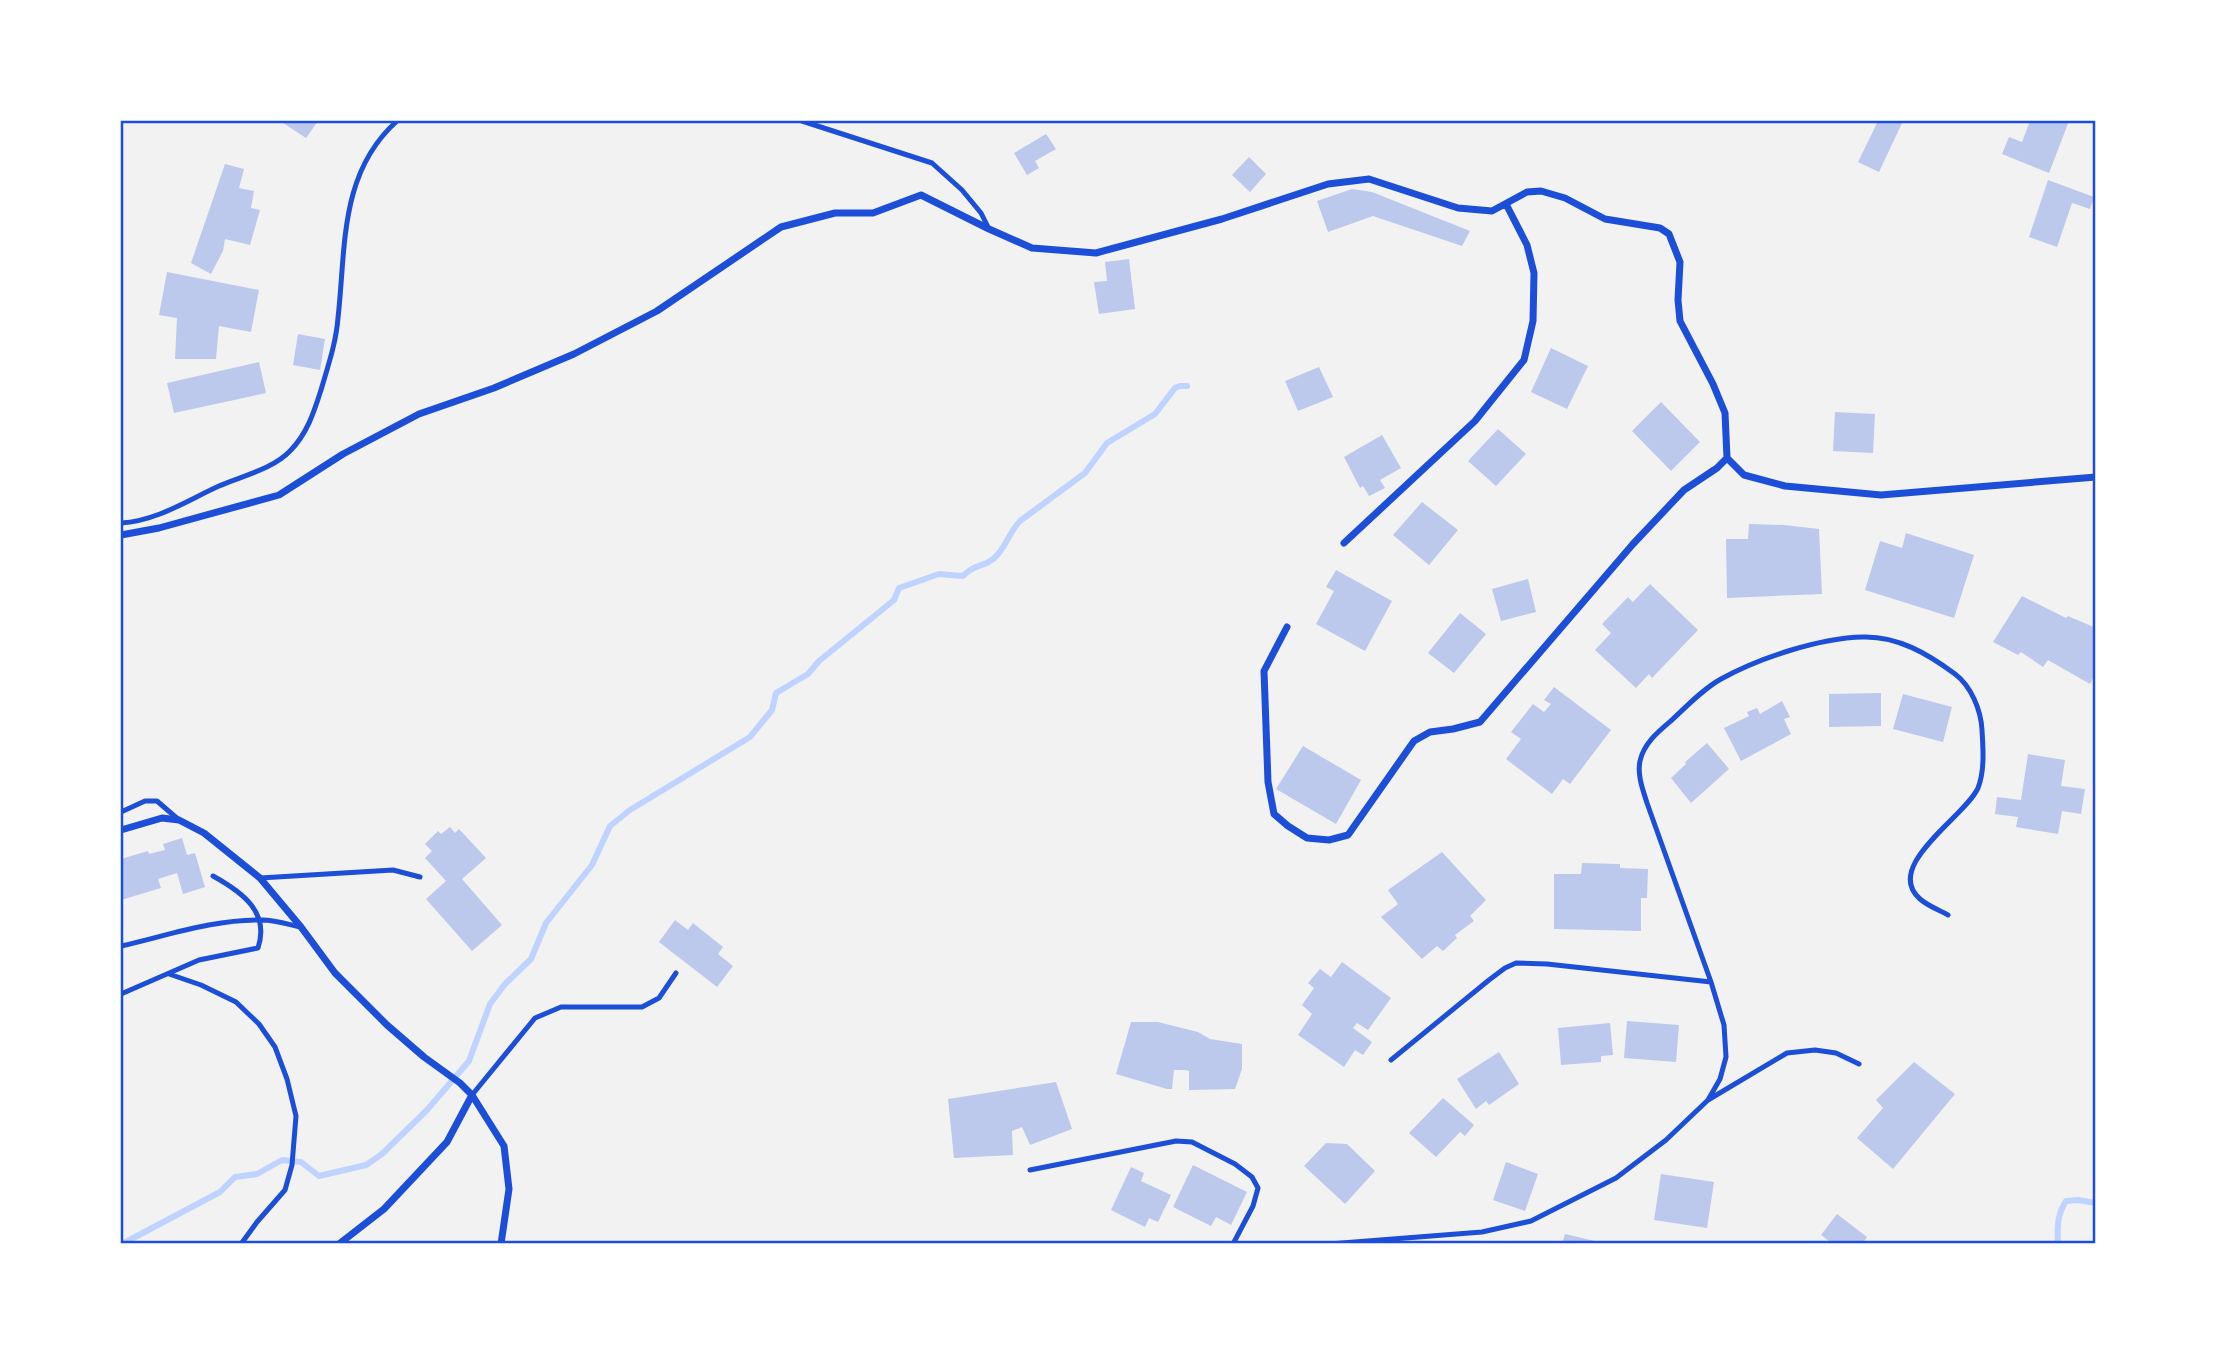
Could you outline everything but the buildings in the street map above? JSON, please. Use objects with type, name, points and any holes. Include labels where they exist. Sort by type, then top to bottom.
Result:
[{"type":"street","points":[[121,535],[159,528],[279,495],[343,454],[419,414],[494,388],[574,354],[645,317],[781,227],[835,213],[873,213],[921,195],[1032,248],[1096,253],[1222,219],[1328,184],[1369,179],[1458,208],[1492,211],[1527,192],[1541,191],[1565,198],[1605,219],[1660,228],[1669,234],[1680,262],[1680,321],[1725,413],[1727,458],[1744,475],[1785,486],[1881,495],[2096,477]]},
{"type":"street","points":[[1344,543],[1475,421],[1524,360],[1533,321],[1534,273],[1527,245],[1506,204]]},
{"type":"street","points":[[1287,627],[1264,671],[1268,782],[1274,814],[1307,838],[1329,840],[1348,835],[1414,741],[1430,732],[1453,730],[1480,722],[1633,544],[1684,490],[1727,458]]},
{"type":"street","points":[[121,830],[162,818],[178,820],[204,833],[260,878],[301,927],[335,974],[378,1017],[424,1058],[460,1083],[472,1095],[504,1146],[509,1189],[501,1244]]},
{"type":"street","points":[[339,1244],[384,1209],[447,1142],[472,1095]]},
{"type":"lane","points":[[121,523],[173,509],[216,487],[268,466],[290,452],[312,420],[332,354],[338,321],[349,205],[360,170],[385,131],[397,121]]},
{"type":"lane","points":[[802,121],[932,163],[962,190],[981,213],[989,229]]},
{"type":"lane","points":[[1709,1100],[1720,1079],[1726,1058],[1724,1025],[1712,982],[1640,782],[1639,763],[1646,746],[1659,731],[1719,680],[1774,655],[1814,644],[1863,637],[1911,646],[1958,676],[1973,696],[1982,722],[1983,756],[1978,789],[1955,817],[1927,843],[1911,872],[1911,886],[1919,898],[1948,915]]},
{"type":"lane","points":[[121,812],[145,802],[157,801],[178,820]]},
{"type":"lane","points":[[260,878],[393,870],[420,877]]},
{"type":"lane","points":[[121,994],[199,960],[258,948],[262,936],[261,920],[235,888],[213,876]]},
{"type":"lane","points":[[121,946],[196,928],[261,920],[301,927]]},
{"type":"lane","points":[[1391,1060],[1489,980],[1516,963],[1712,982]]},
{"type":"lane","points":[[472,1095],[535,1018],[561,1007],[642,1007],[659,999],[676,973]]},
{"type":"lane","points":[[169,974],[201,985],[236,1002],[259,1024],[275,1047],[287,1079],[296,1116],[292,1165],[285,1190],[241,1244]]},
{"type":"lane","points":[[1329,1244],[1482,1232],[1531,1221],[1616,1178],[1666,1140],[1709,1100],[1787,1053],[1815,1050],[1836,1053],[1858,1064]]},
{"type":"lane","points":[[1030,1170],[1176,1141],[1192,1142],[1235,1164],[1252,1177],[1258,1188],[1253,1206],[1233,1244]]},
{"type":"waterway","points":[[122,1244],[220,1192],[235,1177],[257,1174],[282,1160],[301,1162],[319,1176],[366,1165],[382,1154],[427,1110],[469,1061],[490,1004],[505,984],[531,959],[546,923],[592,865],[610,826],[630,810],[750,737],[772,710],[776,693],[808,674],[819,661],[894,600],[899,588],[939,574],[963,576],[993,559],[1020,521],[1085,473],[1107,443],[1155,414],[1175,388],[1187,386]]},
{"type":"waterway","points":[[2058,1244],[2058,1222],[2066,1201],[2096,1203]]}]
